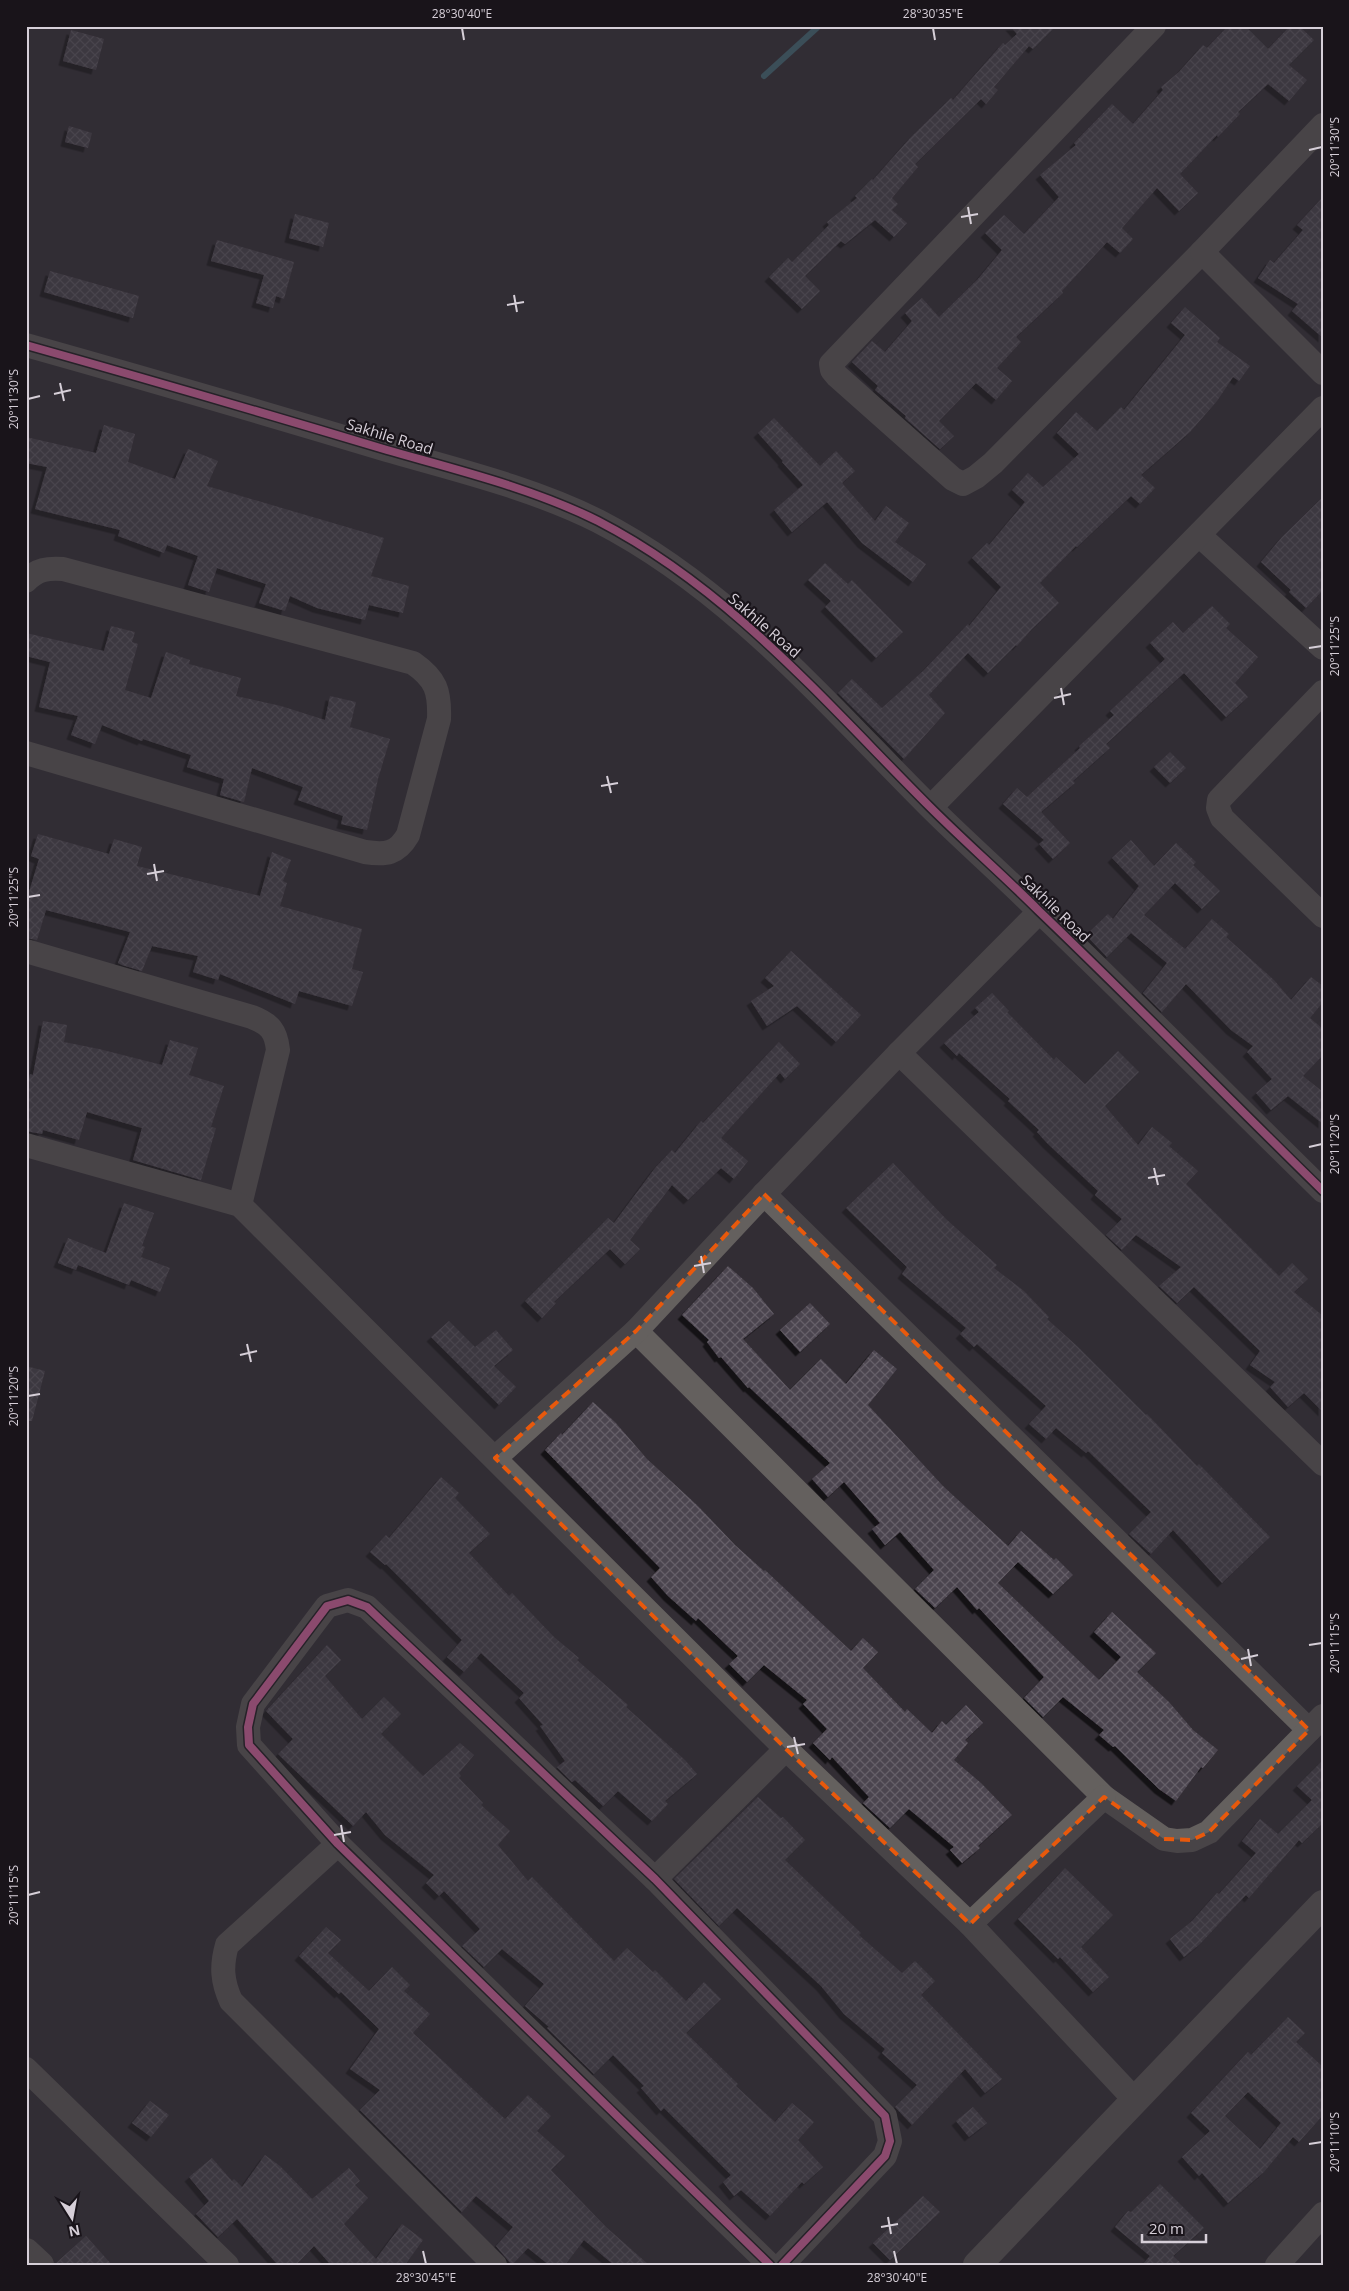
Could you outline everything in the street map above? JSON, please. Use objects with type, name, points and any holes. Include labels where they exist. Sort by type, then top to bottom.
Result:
[{"type":"street","points":[[1154,26],[831,364],[832,370],[953,479],[963,484],[976,477],[993,463],[1202,252],[1323,125]]},
{"type":"street","points":[[1202,252],[1323,373]]},
{"type":"street","name":"Sakhile Road","points":[[26,345],[491,480],[546,499],[594,519],[637,543],[698,584],[786,660],[931,808],[1040,911],[1323,1191]]},
{"type":"street","points":[[931,808],[1323,408]]},
{"type":"street","points":[[1199,534],[1323,648]]},
{"type":"street","points":[[26,581],[32,574],[41,569],[63,569],[414,663],[428,674],[437,688],[440,703],[439,719],[408,835],[402,845],[394,851],[379,854],[365,852],[26,753]]},
{"type":"street","points":[[1323,692],[1219,800],[1218,808],[1222,818],[1323,916]]},
{"type":"street","points":[[495,1458],[636,1331],[899,1053],[1040,911]]},
{"type":"street","points":[[26,951],[252,1017],[272,1028],[277,1038],[278,1050],[240,1205]]},
{"type":"street","points":[[899,1053],[1323,1464]]},
{"type":"street","points":[[26,1145],[240,1205],[786,1749],[970,1924],[1135,2100]]},
{"type":"street","points":[[636,1331],[1104,1797],[1164,1838],[1177,1841],[1192,1840],[1209,1832],[1316,1723],[764,1194]]},
{"type":"street","points":[[770,2265],[338,1844],[249,1745],[248,1727],[253,1704],[327,1606],[348,1600],[367,1607],[655,1879],[885,2116],[890,2141],[885,2156],[782,2265]]},
{"type":"street","points":[[655,1879],[786,1749]]},
{"type":"street","points":[[970,1924],[1104,1797]]},
{"type":"street","points":[[338,1844],[227,1945],[222,1962],[224,1984],[231,2001],[495,2265]]},
{"type":"street","points":[[977,2265],[1323,1904]]},
{"type":"street","points":[[26,2069],[227,2265]]},
{"type":"street","points":[[1277,2265],[1323,2214]]},
{"type":"street","points":[[26,2252],[40,2265]]},
{"type":"highlighted area","points":[[764,1194],[1309,1730],[1209,1832],[1192,1840],[1164,1839],[1104,1797],[970,1924],[786,1749],[495,1458],[636,1331]]},
{"type":"building","points":[[1010,26],[1056,26],[1033,49],[1029,46],[994,87],[998,90],[986,104],[981,99],[915,164],[918,167],[892,198],[898,204],[892,210],[907,223],[894,237],[875,220],[845,244],[841,241],[805,276],[820,291],[802,309],[769,277],[788,258],[792,262],[829,225],[827,222],[857,198],[855,196],[873,180],[911,137],[951,98],[953,100],[1003,43],[1005,45],[1017,34]]},
{"type":"building","points":[[1228,26],[1245,26],[1268,49],[1290,26],[1299,26],[1314,40],[1289,65],[1307,80],[1289,101],[1268,84],[1238,112],[1240,114],[1180,174],[1198,193],[1179,211],[1157,188],[1122,228],[1133,239],[1120,253],[1107,242],[1062,291],[1063,293],[1016,337],[1021,342],[997,368],[1012,381],[996,400],[976,383],[939,421],[954,436],[940,449],[905,418],[906,416],[875,390],[878,386],[852,362],[872,341],[885,352],[912,321],[905,313],[922,298],[939,317],[978,279],[1002,250],[985,233],[1004,215],[1024,234],[1059,197],[1040,175],[1076,145],[1074,143],[1112,104],[1133,124],[1163,90],[1161,87],[1179,72],[1203,45],[1207,48]]},
{"type":"building","points":[[71,30],[104,39],[96,70],[63,61]]},
{"type":"building","points":[[69,126],[92,133],[88,148],[65,142]]},
{"type":"building","points":[[1323,197],[1323,338],[1292,311],[1298,304],[1258,278],[1270,260],[1274,263],[1303,230],[1297,225]]},
{"type":"building","points":[[295,214],[329,223],[323,247],[289,238]]},
{"type":"building","points":[[217,240],[294,262],[284,299],[276,296],[273,308],[256,303],[264,275],[211,261]]},
{"type":"building","points":[[50,271],[139,296],[133,318],[44,292]]},
{"type":"building","points":[[1185,307],[1220,338],[1217,342],[1250,366],[1239,381],[1233,377],[1217,401],[1190,432],[1141,475],[1155,488],[1140,504],[1131,496],[1076,546],[1040,583],[1059,603],[988,673],[968,653],[929,695],[945,713],[904,759],[838,693],[852,679],[882,708],[923,671],[968,624],[969,626],[1001,587],[972,558],[987,543],[989,545],[1025,502],[1012,490],[1028,473],[1043,487],[1079,454],[1057,433],[1076,412],[1097,431],[1121,407],[1124,410],[1185,335],[1171,323]]},
{"type":"building","points":[[774,418],[820,466],[836,451],[855,471],[842,483],[875,521],[886,506],[909,523],[895,542],[926,564],[913,582],[862,543],[827,502],[792,532],[774,510],[803,485],[758,433]]},
{"type":"building","points":[[104,425],[135,434],[128,462],[175,479],[188,449],[218,461],[207,486],[384,538],[371,576],[409,586],[403,613],[369,605],[365,620],[317,608],[290,596],[285,611],[259,603],[266,584],[217,568],[209,592],[188,585],[198,556],[167,545],[164,553],[118,536],[120,530],[35,509],[47,467],[26,463],[26,437],[96,453]]},
{"type":"building","points":[[1323,497],[1323,590],[1306,608],[1289,592],[1291,590],[1261,562],[1282,537]]},
{"type":"building","points":[[825,563],[848,584],[852,580],[903,632],[876,658],[825,607],[831,601],[808,580]]},
{"type":"building","points":[[1212,606],[1230,624],[1226,628],[1258,657],[1235,683],[1248,697],[1226,717],[1184,673],[1106,744],[1110,748],[1073,781],[1075,783],[1041,812],[1070,843],[1053,859],[1039,844],[1044,840],[1003,804],[1017,788],[1027,797],[1114,715],[1110,711],[1165,659],[1150,643],[1173,622],[1183,633]]},
{"type":"building","points":[[111,626],[135,632],[132,642],[138,644],[125,690],[151,698],[166,652],[190,660],[189,664],[241,678],[236,696],[281,706],[325,720],[330,696],[356,702],[350,727],[390,739],[378,779],[367,830],[341,824],[343,816],[298,800],[303,787],[252,768],[244,802],[220,795],[224,779],[187,767],[191,755],[143,739],[142,741],[102,725],[95,744],[71,735],[78,716],[39,707],[50,662],[26,656],[26,633],[104,651]]},
{"type":"building","points":[[1170,752],[1186,768],[1170,783],[1154,767]]},
{"type":"building","points":[[38,834],[109,854],[114,839],[142,847],[137,866],[260,896],[272,852],[291,860],[283,881],[287,883],[280,906],[362,929],[352,969],[363,972],[352,1006],[299,991],[295,1004],[220,974],[218,980],[193,972],[198,956],[152,946],[142,971],[122,965],[118,963],[130,932],[46,910],[37,940],[26,938],[26,902],[39,859],[31,856]]},
{"type":"building","points":[[1131,840],[1154,866],[1176,843],[1196,862],[1193,865],[1220,891],[1202,909],[1175,883],[1144,915],[1185,949],[1212,919],[1229,934],[1226,937],[1274,980],[1291,1000],[1311,977],[1323,986],[1323,1002],[1310,1018],[1323,1029],[1323,1055],[1303,1076],[1323,1092],[1323,1124],[1288,1096],[1271,1110],[1256,1093],[1272,1079],[1247,1052],[1253,1046],[1231,1030],[1186,984],[1162,1012],[1143,993],[1167,963],[1131,933],[1107,957],[1086,935],[1108,914],[1113,919],[1139,886],[1112,858]]},
{"type":"building","points":[[791,951],[861,1015],[836,1042],[797,1006],[767,1026],[751,1001],[774,986],[765,978]]},
{"type":"building","points":[[992,993],[1009,1011],[1007,1012],[1054,1060],[1056,1057],[1085,1084],[1118,1051],[1139,1072],[1105,1106],[1138,1145],[1152,1127],[1172,1143],[1169,1146],[1198,1171],[1186,1184],[1279,1276],[1292,1263],[1308,1279],[1294,1292],[1323,1316],[1323,1412],[1304,1393],[1288,1407],[1270,1387],[1275,1382],[1250,1365],[1260,1351],[1194,1287],[1177,1303],[1159,1286],[1181,1267],[1136,1235],[1122,1250],[1106,1235],[1122,1219],[1095,1195],[1098,1191],[1047,1143],[1037,1132],[1039,1130],[1008,1101],[1010,1099],[959,1053],[957,1056],[944,1043],[979,1012],[975,1008]]},
{"type":"building","points":[[43,1021],[67,1025],[64,1042],[162,1065],[170,1040],[198,1048],[189,1075],[224,1086],[211,1127],[216,1128],[201,1180],[133,1160],[142,1128],[87,1112],[79,1140],[43,1130],[42,1134],[26,1131],[26,1088],[30,1074],[33,1075]]},
{"type":"building","points":[[779,1042],[800,1064],[785,1079],[780,1073],[721,1138],[748,1161],[734,1179],[721,1168],[688,1200],[672,1185],[630,1240],[640,1249],[625,1264],[610,1249],[554,1302],[556,1303],[542,1318],[525,1301],[608,1218],[614,1223],[655,1168],[672,1150],[675,1153],[701,1121],[703,1123]]},
{"type":"building","points":[[893,1163],[946,1219],[997,1265],[994,1268],[1024,1291],[1049,1317],[1047,1319],[1147,1414],[1197,1466],[1199,1464],[1270,1537],[1222,1583],[1173,1530],[1151,1554],[1129,1534],[1151,1512],[1088,1451],[1086,1453],[1056,1428],[1046,1439],[1029,1424],[1046,1406],[977,1344],[974,1347],[960,1334],[966,1328],[902,1274],[907,1267],[846,1208]]},
{"type":"building","points":[[124,1203],[154,1213],[142,1246],[145,1247],[141,1257],[170,1268],[160,1292],[131,1280],[129,1285],[78,1265],[76,1270],[58,1263],[68,1238],[106,1253]]},
{"type":"building","points":[[728,1266],[753,1288],[774,1314],[743,1339],[790,1390],[821,1359],[846,1384],[874,1350],[897,1369],[868,1405],[943,1486],[1008,1546],[1021,1531],[1054,1560],[1056,1558],[1073,1575],[1053,1594],[1018,1562],[998,1583],[1099,1680],[1121,1657],[1094,1632],[1112,1612],[1156,1653],[1137,1672],[1169,1702],[1193,1730],[1218,1750],[1203,1768],[1201,1767],[1176,1801],[1159,1789],[1115,1746],[1113,1747],[1099,1735],[1104,1730],[1063,1697],[1043,1717],[1024,1698],[1044,1677],[979,1608],[977,1610],[957,1587],[935,1608],[915,1589],[934,1570],[900,1532],[885,1545],[872,1529],[880,1523],[844,1482],[828,1497],[812,1479],[830,1463],[748,1388],[721,1357],[719,1358],[707,1342],[709,1340],[682,1315]]},
{"type":"building","points":[[810,1303],[830,1324],[800,1352],[780,1330]]},
{"type":"building","points":[[449,1321],[475,1347],[496,1330],[513,1350],[494,1366],[516,1387],[499,1405],[431,1337]]},
{"type":"building","points":[[26,1366],[45,1371],[32,1421],[26,1421]]},
{"type":"building","points":[[593,1402],[615,1422],[647,1459],[698,1506],[735,1545],[765,1570],[851,1651],[863,1638],[878,1652],[863,1668],[905,1712],[907,1709],[932,1733],[942,1721],[946,1725],[966,1705],[983,1723],[965,1740],[968,1743],[954,1760],[981,1783],[1012,1815],[978,1846],[980,1848],[962,1863],[950,1850],[954,1847],[909,1809],[890,1828],[863,1803],[869,1797],[832,1757],[830,1760],[813,1743],[827,1729],[803,1704],[807,1700],[764,1665],[747,1682],[729,1664],[738,1656],[698,1618],[696,1621],[668,1596],[651,1577],[660,1568],[545,1450]]},
{"type":"building","points":[[441,1477],[459,1493],[455,1498],[490,1534],[469,1553],[509,1596],[512,1593],[554,1637],[579,1658],[577,1660],[628,1705],[626,1707],[685,1760],[697,1774],[665,1801],[668,1804],[652,1821],[618,1791],[603,1806],[575,1780],[572,1782],[557,1767],[565,1761],[540,1726],[543,1725],[519,1698],[524,1693],[481,1653],[464,1672],[447,1657],[462,1640],[386,1564],[370,1552],[386,1535],[389,1538]]},
{"type":"building","points":[[327,1645],[341,1660],[325,1676],[362,1719],[384,1697],[401,1714],[381,1734],[423,1776],[460,1743],[474,1755],[459,1773],[461,1776],[459,1778],[483,1803],[481,1805],[510,1831],[498,1845],[528,1881],[532,1877],[614,1961],[627,1948],[653,1972],[655,1970],[686,2001],[704,1982],[721,1999],[686,2033],[738,2084],[736,2086],[775,2122],[792,2103],[814,2122],[798,2140],[823,2167],[804,2184],[802,2182],[770,2216],[741,2190],[734,2196],[723,2182],[731,2175],[664,2108],[661,2111],[641,2088],[644,2086],[613,2055],[594,2074],[547,2028],[549,2027],[525,2006],[544,1984],[502,1949],[484,1967],[462,1946],[480,1929],[444,1891],[439,1896],[426,1883],[434,1875],[385,1835],[366,1812],[353,1826],[278,1754],[293,1739],[266,1711]]},
{"type":"building","points":[[1323,1760],[1323,1823],[1302,1843],[1299,1840],[1249,1898],[1246,1895],[1200,1944],[1184,1957],[1170,1939],[1192,1921],[1217,1893],[1219,1894],[1256,1853],[1242,1841],[1260,1819],[1278,1834],[1312,1800],[1297,1786]]},
{"type":"building","points":[[758,1797],[781,1818],[783,1817],[805,1840],[785,1860],[861,1933],[859,1935],[902,1973],[915,1961],[935,1981],[921,1995],[1002,2079],[985,2093],[965,2069],[912,2125],[895,2107],[917,2085],[882,2053],[885,2049],[844,2014],[821,1986],[737,1908],[719,1926],[674,1879]]},
{"type":"building","points":[[1065,1868],[1113,1915],[1081,1947],[1109,1977],[1093,1992],[1060,1957],[1058,1959],[1018,1919]]},
{"type":"building","points":[[326,1927],[341,1940],[328,1953],[369,1991],[392,1967],[410,1985],[404,1991],[430,2014],[413,2033],[505,2119],[528,2095],[551,2116],[537,2131],[565,2156],[551,2170],[606,2227],[649,2265],[614,2265],[584,2240],[565,2265],[549,2265],[528,2248],[512,2265],[496,2246],[513,2227],[476,2196],[462,2212],[360,2110],[380,2090],[350,2069],[379,2029],[341,1992],[339,1994],[299,1956]]},
{"type":"building","points":[[1288,2017],[1305,2033],[1296,2042],[1323,2067],[1323,2115],[1299,2142],[1293,2137],[1264,2172],[1228,2203],[1202,2173],[1199,2176],[1182,2157],[1210,2131],[1191,2113],[1248,2052],[1251,2055]],"holes":[[[1248,2092],[1281,2123],[1260,2149],[1225,2116]]]},
{"type":"building","points":[[150,2101],[169,2115],[151,2137],[132,2123]]},
{"type":"building","points":[[973,2107],[987,2123],[969,2137],[956,2121]]},
{"type":"building","points":[[265,2155],[280,2166],[312,2199],[349,2168],[360,2181],[355,2185],[368,2198],[344,2224],[376,2259],[402,2224],[423,2240],[405,2265],[331,2265],[314,2246],[296,2265],[278,2265],[237,2219],[218,2237],[196,2214],[209,2201],[189,2177],[212,2158],[232,2181],[234,2179],[242,2187]]},
{"type":"building","points":[[1160,2184],[1204,2228],[1173,2256],[1183,2265],[1142,2265],[1150,2256],[1115,2227],[1128,2211],[1131,2212]]},
{"type":"building","points":[[923,2196],[940,2212],[890,2260],[873,2243]]},
{"type":"building","points":[[86,2236],[112,2265],[55,2265],[55,2264]]},
{"type":"waterway","points":[[764,76],[819,26]]},
{"type":"cycle path","points":[[26,345],[521,489],[573,509],[646,549],[691,580],[734,614],[774,650],[814,688],[956,833],[1012,884],[1323,1191]]},
{"type":"cycle path","points":[[770,2265],[338,1844],[249,1745],[248,1727],[253,1704],[327,1606],[348,1600],[367,1607],[655,1879],[885,2116],[890,2141],[885,2156],[782,2265]]}]
